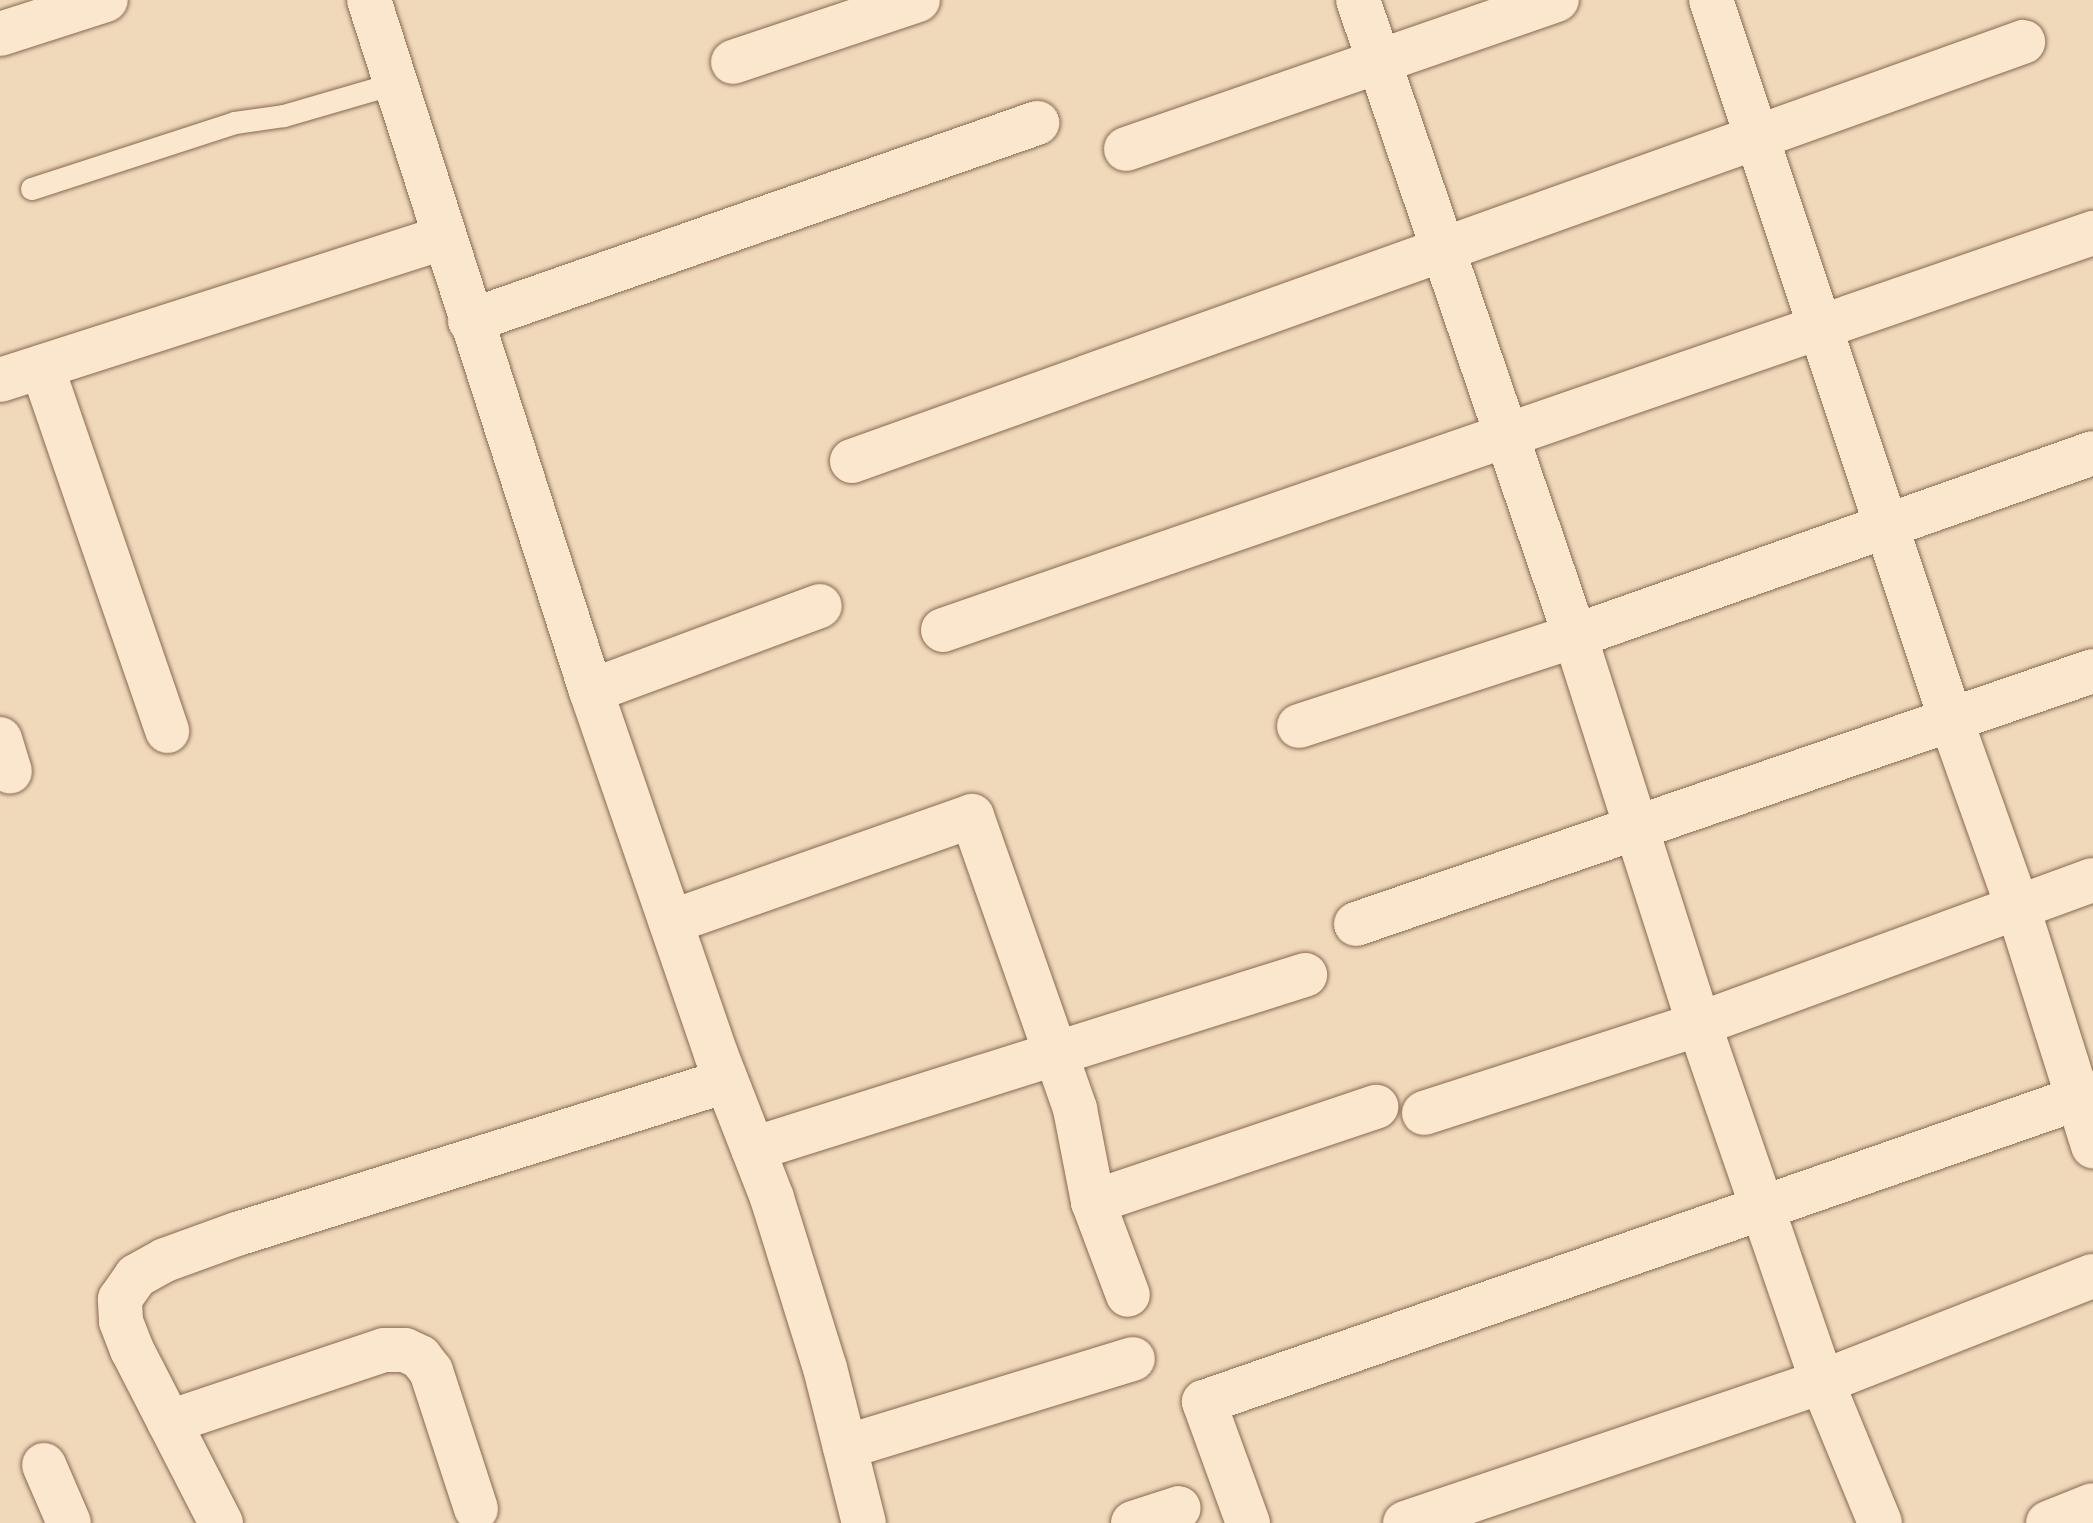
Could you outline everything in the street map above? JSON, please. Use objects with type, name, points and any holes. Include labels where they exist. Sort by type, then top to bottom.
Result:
[{"type":"street","points":[[0,34],[106,0]]},
{"type":"street","points":[[369,0],[591,691],[726,1081],[753,1149],[825,1368],[845,1447],[857,1521]]},
{"type":"street","points":[[733,62],[918,0]]},
{"type":"street","points":[[1358,0],[1575,636],[1699,1024],[1765,1208],[1822,1382],[1880,1523]]},
{"type":"street","points":[[1126,149],[1557,0]]},
{"type":"street","points":[[1711,0],[1951,720],[2085,1095],[2093,1146]]},
{"type":"street","points":[[852,461],[2023,42]]},
{"type":"street","points":[[470,321],[1037,123]]},
{"type":"street","points":[[943,630],[2093,233]]},
{"type":"street","points":[[0,380],[445,237]]},
{"type":"street","points":[[42,367],[167,731]]},
{"type":"street","points":[[1299,726],[1575,636],[2093,453]]},
{"type":"street","points":[[591,691],[820,606]]},
{"type":"street","points":[[1356,924],[2093,671]]},
{"type":"street","points":[[671,922],[972,816],[1075,1109],[1093,1202],[1128,1295]]},
{"type":"street","points":[[1424,1113],[1699,1024],[2093,880]]},
{"type":"street","points":[[753,1149],[1054,1051],[1305,975]]},
{"type":"street","points":[[221,1523],[121,1321],[120,1299],[136,1276],[165,1260],[237,1234],[726,1081]]},
{"type":"street","points":[[1248,1523],[1204,1402],[2085,1095]]},
{"type":"street","points":[[1093,1202],[1376,1107]]},
{"type":"street","points":[[1405,1523],[1822,1382],[2093,1276]]},
{"type":"street","points":[[169,1422],[384,1350],[405,1350],[420,1357],[431,1371],[476,1509]]},
{"type":"street","points":[[845,1447],[1133,1359]]},
{"type":"street","points":[[44,1465],[69,1523]]},
{"type":"street","points":[[2048,1523],[2093,1505]]},
{"type":"street","points":[[1133,1523],[1179,1508]]},
{"type":"lane","points":[[32,189],[235,123],[284,116],[394,84]]}]
